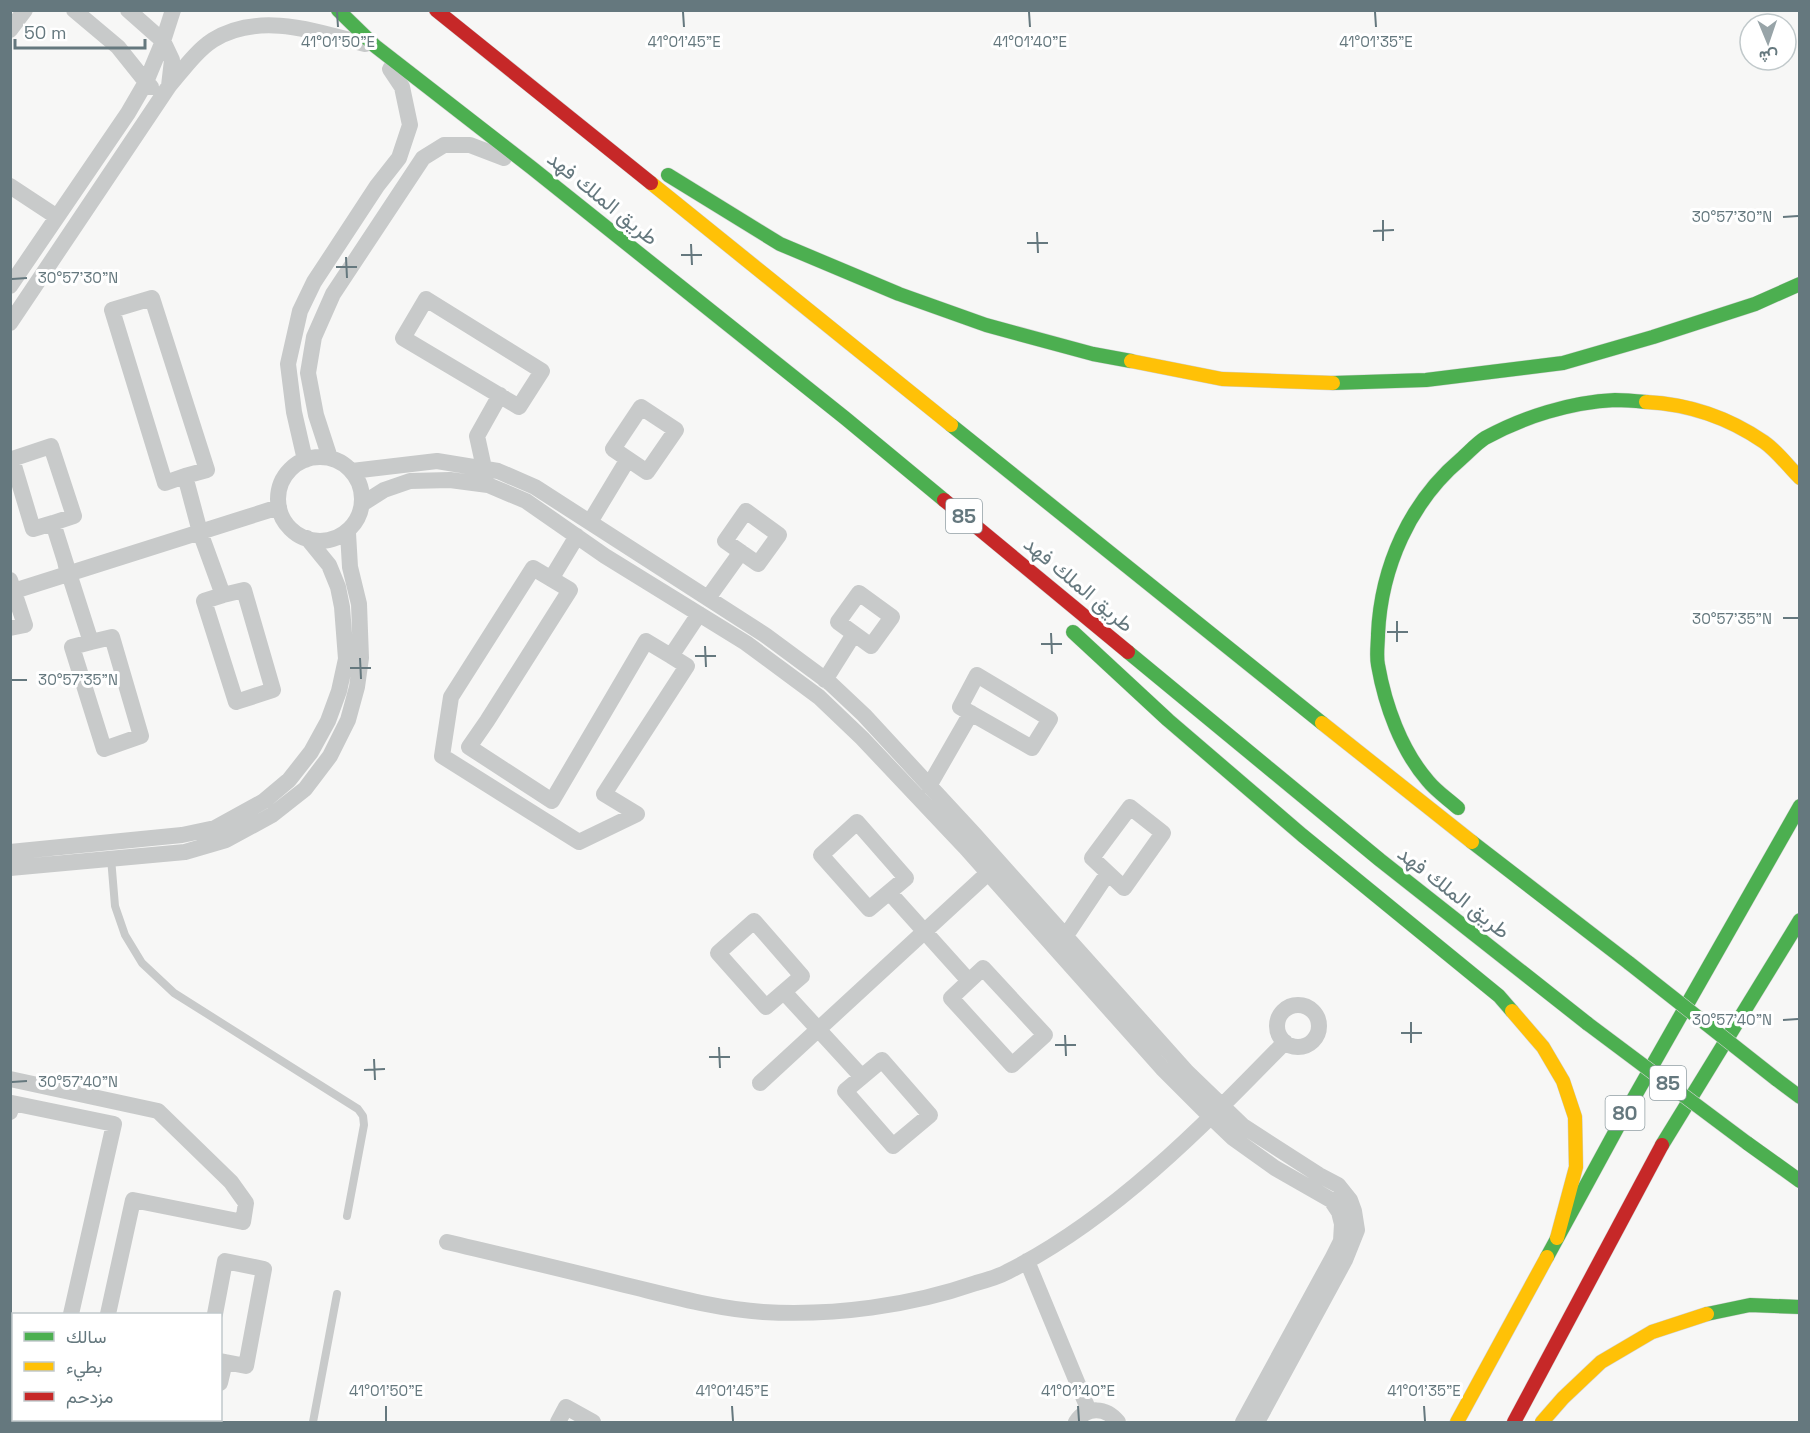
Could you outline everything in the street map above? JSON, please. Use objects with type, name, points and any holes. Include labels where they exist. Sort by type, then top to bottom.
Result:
[{"type":"highway","name":"طريق الملك فهد","points":[[338,10],[375,46],[845,418],[1380,860],[1588,1024],[1800,1181]]},
{"type":"highway","name":"طريق الملك فهد","points":[[436,10],[1417,799],[1800,1097]]},
{"type":"highway","points":[[482,47],[635,152]]},
{"type":"highway","points":[[654,165],[780,244],[899,294],[986,325],[1093,354],[1221,380],[1315,383],[1426,380],[1563,363],[1755,304],[1800,284]]},
{"type":"highway","points":[[1463,814],[1428,781],[1407,751],[1388,706],[1377,663],[1379,616],[1389,567],[1403,532],[1423,499],[1450,468],[1484,439],[1532,417],[1570,405],[1615,400],[1668,403],[1724,420],[1765,443],[1800,478]]},
{"type":"highway","points":[[845,418],[1002,565]]},
{"type":"highway","points":[[1063,622],[1177,728],[1302,835],[1499,996],[1543,1047],[1563,1080],[1575,1117],[1576,1167],[1557,1238]]},
{"type":"highway","name":"80","points":[[1457,1422],[1627,1110],[1799,807]]},
{"type":"highway","points":[[1489,838],[1594,936]]},
{"type":"highway","name":"80","points":[[1514,1422],[1664,1142],[1800,922]]},
{"type":"highway","points":[[1542,1422],[1563,1398],[1601,1362],[1652,1332],[1700,1315],[1750,1305],[1800,1307]]},
{"type":"street","points":[[10,30],[25,10]]},
{"type":"street","points":[[74,10],[118,46],[146,82],[165,93]]},
{"type":"street","points":[[128,10],[163,41],[172,60],[165,93]]},
{"type":"street","points":[[10,286],[128,113],[146,82],[173,10]]},
{"type":"street","points":[[10,322],[165,93],[195,56],[213,40],[240,28],[272,26],[298,27],[375,46],[402,87],[410,125],[399,158],[377,186],[314,282],[300,311],[288,363],[294,412],[305,460]]},
{"type":"street","points":[[330,458],[316,415],[308,373],[314,337],[333,294],[423,158],[444,145],[470,145],[532,168]]},
{"type":"street","points":[[10,186],[57,217]]},
{"type":"street","points":[[152,298],[207,470],[185,476],[165,483],[112,310],[152,298]]},
{"type":"street","points":[[426,299],[542,370],[519,407],[500,395],[403,338],[426,299]]},
{"type":"street","points":[[484,468],[477,436],[500,395]]},
{"type":"street","points":[[51,446],[74,516],[53,523],[33,529],[12,459],[51,446]]},
{"type":"street","points":[[10,868],[185,852],[226,840],[272,815],[305,789],[330,756],[348,720],[357,687],[361,658],[359,604],[350,567],[348,533],[362,511],[362,504],[361,484],[345,463],[319,455],[293,465],[278,486],[279,514],[296,535],[322,542],[348,533]]},
{"type":"street","points":[[590,522],[628,459]]},
{"type":"street","points":[[352,471],[437,461],[498,471],[535,487],[765,635],[825,680],[864,715],[1187,1072],[1217,1111],[1233,1138],[1258,1156],[1331,1200],[1339,1212],[1342,1224],[1341,1241],[1243,1422]]},
{"type":"street","points":[[185,476],[200,532],[223,595]]},
{"type":"street","points":[[362,504],[384,490],[410,481],[450,480],[488,486],[526,501],[605,556],[746,643],[819,697],[862,738],[988,873],[1162,1068],[1217,1111],[1338,1185],[1350,1200],[1357,1230],[1346,1260],[1257,1422]]},
{"type":"street","points":[[10,628],[25,624],[12,585],[200,532],[279,507]]},
{"type":"street","points":[[53,523],[91,642]]},
{"type":"street","points":[[551,579],[577,536]]},
{"type":"street","points":[[10,852],[182,835],[215,828],[264,801],[290,780],[311,752],[328,721],[339,691],[346,659],[338,587],[328,565],[308,538]]},
{"type":"street","points":[[708,598],[741,552]]},
{"type":"street","points":[[533,568],[570,590],[469,747],[552,801],[646,641],[671,656],[687,666],[604,794],[637,814],[579,842],[442,756],[451,697],[533,568]]},
{"type":"street","points":[[244,590],[273,690],[236,702],[204,601],[223,595],[244,590]]},
{"type":"street","points":[[671,656],[699,614]]},
{"type":"street","points":[[825,680],[854,634]]},
{"type":"street","points":[[112,636],[141,736],[104,749],[72,647],[91,642],[112,636]]},
{"type":"street","points":[[977,675],[1050,719],[1032,748],[970,713],[960,707],[977,675]]},
{"type":"street","points":[[929,786],[970,713]]},
{"type":"street","points":[[1130,807],[1163,833],[1124,888],[1108,873],[1092,858],[1130,807]]},
{"type":"street","points":[[857,822],[906,878],[889,892],[869,909],[821,855],[857,822]]},
{"type":"street","points":[[759,1083],[988,873]]},
{"type":"street","points":[[1065,937],[1108,873]]},
{"type":"street","points":[[889,892],[969,981]]},
{"type":"street","points":[[754,921],[802,976],[784,992],[766,1007],[718,953],[754,921]]},
{"type":"street","points":[[983,968],[1045,1035],[1012,1065],[951,998],[969,981],[983,968]]},
{"type":"street","points":[[784,992],[862,1077]]},
{"type":"street","points":[[447,1242],[707,1304],[763,1312],[829,1311],[942,1295],[1005,1273],[1060,1243],[1122,1197],[1217,1111],[1285,1042]]},
{"type":"street","points":[[882,1059],[930,1115],[893,1146],[845,1091],[862,1077],[882,1059]]},
{"type":"street","points":[[10,1079],[158,1111],[231,1182],[246,1203],[243,1222],[133,1200],[108,1313]]},
{"type":"street","points":[[10,1113],[12,1103],[114,1124],[71,1313]]},
{"type":"street","points":[[215,1313],[225,1261],[264,1269],[246,1366],[223,1362]]},
{"type":"street","points":[[1027,1261],[1089,1411]]},
{"type":"street","points":[[558,1422],[566,1407],[593,1422]]},
{"type":"street","points":[[1076,1422],[1083,1414],[1098,1410],[1113,1416],[1118,1422]]},
{"type":"lane","points":[[110,842],[116,906],[125,935],[142,963],[174,993],[358,1109],[363,1116],[364,1125],[346,1215]]},
{"type":"lane","points":[[313,1422],[337,1294]]},
{"type":"traffic: fast","points":[[338,10],[375,46],[532,168],[944,500]]},
{"type":"traffic: fast","points":[[668,175],[780,244],[899,294],[986,325],[1093,354],[1131,361]]},
{"type":"traffic: fast","points":[[1333,383],[1426,380],[1563,363],[1755,304],[1800,284]]},
{"type":"traffic: fast","points":[[1458,808],[1438,792],[1418,769],[1402,741],[1381,680],[1377,657],[1380,609],[1392,561],[1402,538],[1427,495],[1443,476],[1485,438],[1515,423],[1565,407],[1598,401],[1646,402]]},
{"type":"traffic: fast","points":[[951,425],[1322,723]]},
{"type":"traffic: fast","points":[[1073,632],[1168,720],[1302,835],[1499,996],[1512,1011]]},
{"type":"traffic: fast","points":[[1128,652],[1380,860],[1588,1024]]},
{"type":"traffic: fast","points":[[1547,1257],[1627,1110],[1800,806]]},
{"type":"traffic: fast","points":[[1472,842],[1629,963]]},
{"type":"traffic: fast","points":[[1662,1145],[1800,920]]},
{"type":"traffic: fast","points":[[1629,963],[1776,1079]]},
{"type":"traffic: fast","points":[[1588,1024],[1747,1143]]},
{"type":"traffic: fast","points":[[1776,1079],[1800,1097]]},
{"type":"traffic: fast","points":[[1747,1143],[1800,1181]]},
{"type":"traffic: fast","points":[[1707,1314],[1750,1305],[1800,1307]]},
{"type":"traffic: slow","points":[[651,183],[951,425]]},
{"type":"traffic: slow","points":[[1131,361],[1222,379],[1333,383]]},
{"type":"traffic: slow","points":[[1646,402],[1693,409],[1737,426],[1769,446],[1800,478]]},
{"type":"traffic: slow","points":[[1322,723],[1472,842]]},
{"type":"traffic: slow","points":[[1512,1011],[1543,1047],[1563,1081],[1575,1117],[1576,1167],[1557,1238]]},
{"type":"traffic: slow","points":[[1457,1422],[1547,1257]]},
{"type":"traffic: slow","points":[[1542,1422],[1563,1398],[1601,1362],[1652,1332],[1707,1314]]},
{"type":"traffic: jam","points":[[436,10],[651,183]]},
{"type":"traffic: jam","points":[[944,500],[1128,652]]},
{"type":"traffic: jam","points":[[1514,1422],[1662,1145]]}]
